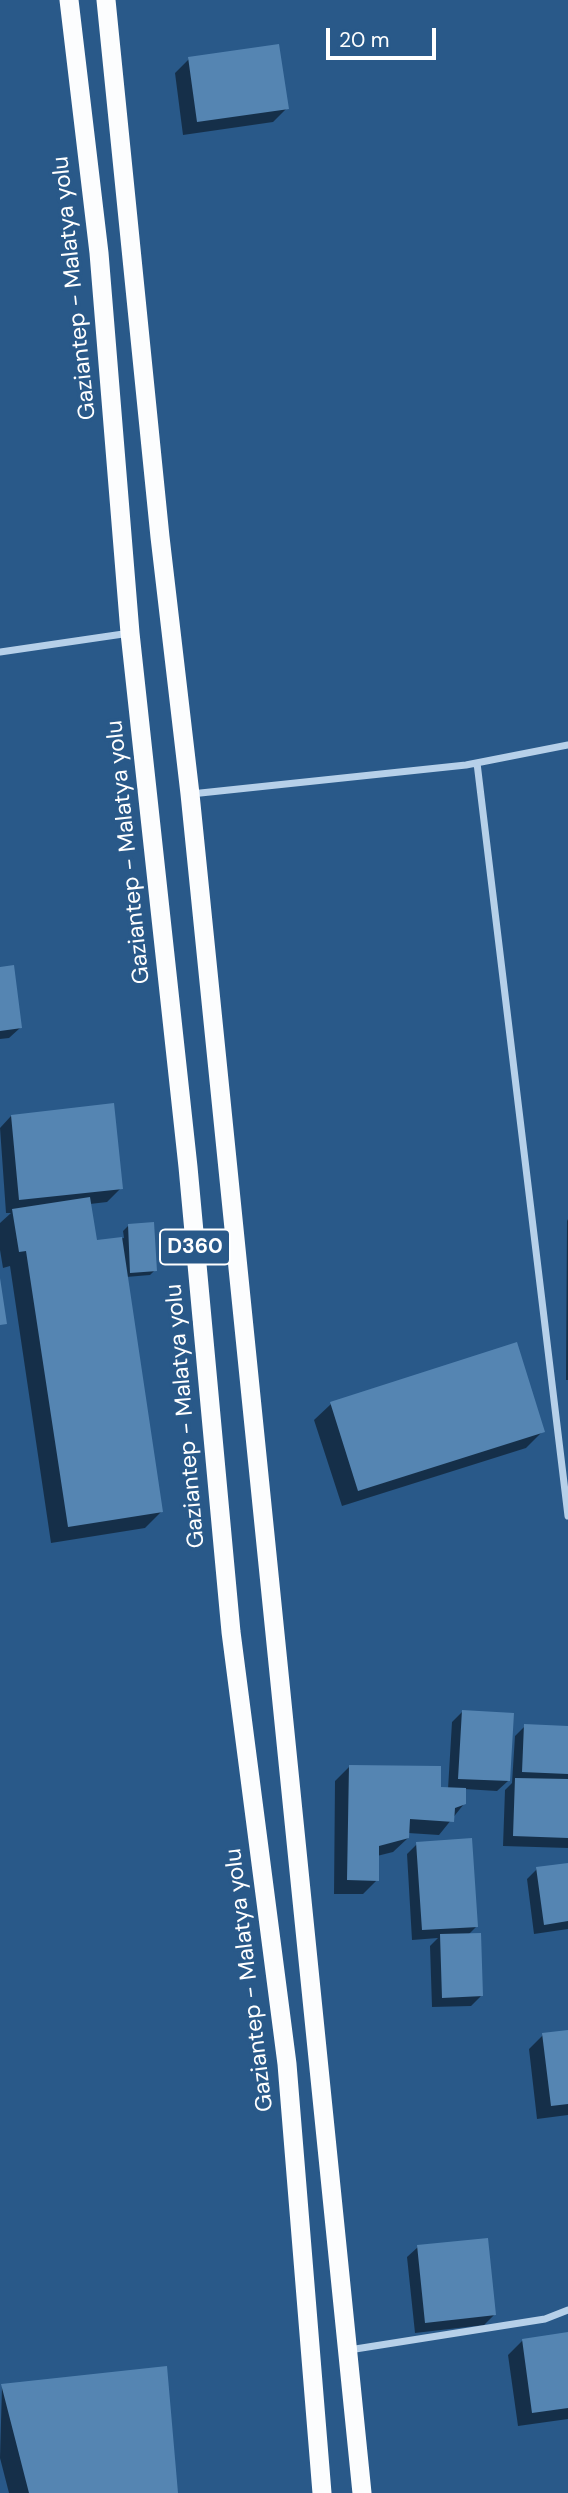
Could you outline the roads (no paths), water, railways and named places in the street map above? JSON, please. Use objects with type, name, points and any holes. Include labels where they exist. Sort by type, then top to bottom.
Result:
[{"type":"highway","name":"Gaziantep - Malatya yolu","points":[[69,0],[99,253],[130,633],[188,1167],[231,1632],[287,2064],[321,2493]]},
{"type":"highway","name":"D360","points":[[106,0],[160,537],[190,794],[362,2493]]},
{"type":"street","points":[[0,652],[130,633]]},
{"type":"street","points":[[190,794],[477,763],[568,745]]},
{"type":"street","points":[[477,763],[568,1516]]},
{"type":"street","points":[[346,2350],[545,2319],[568,2310]]}]
